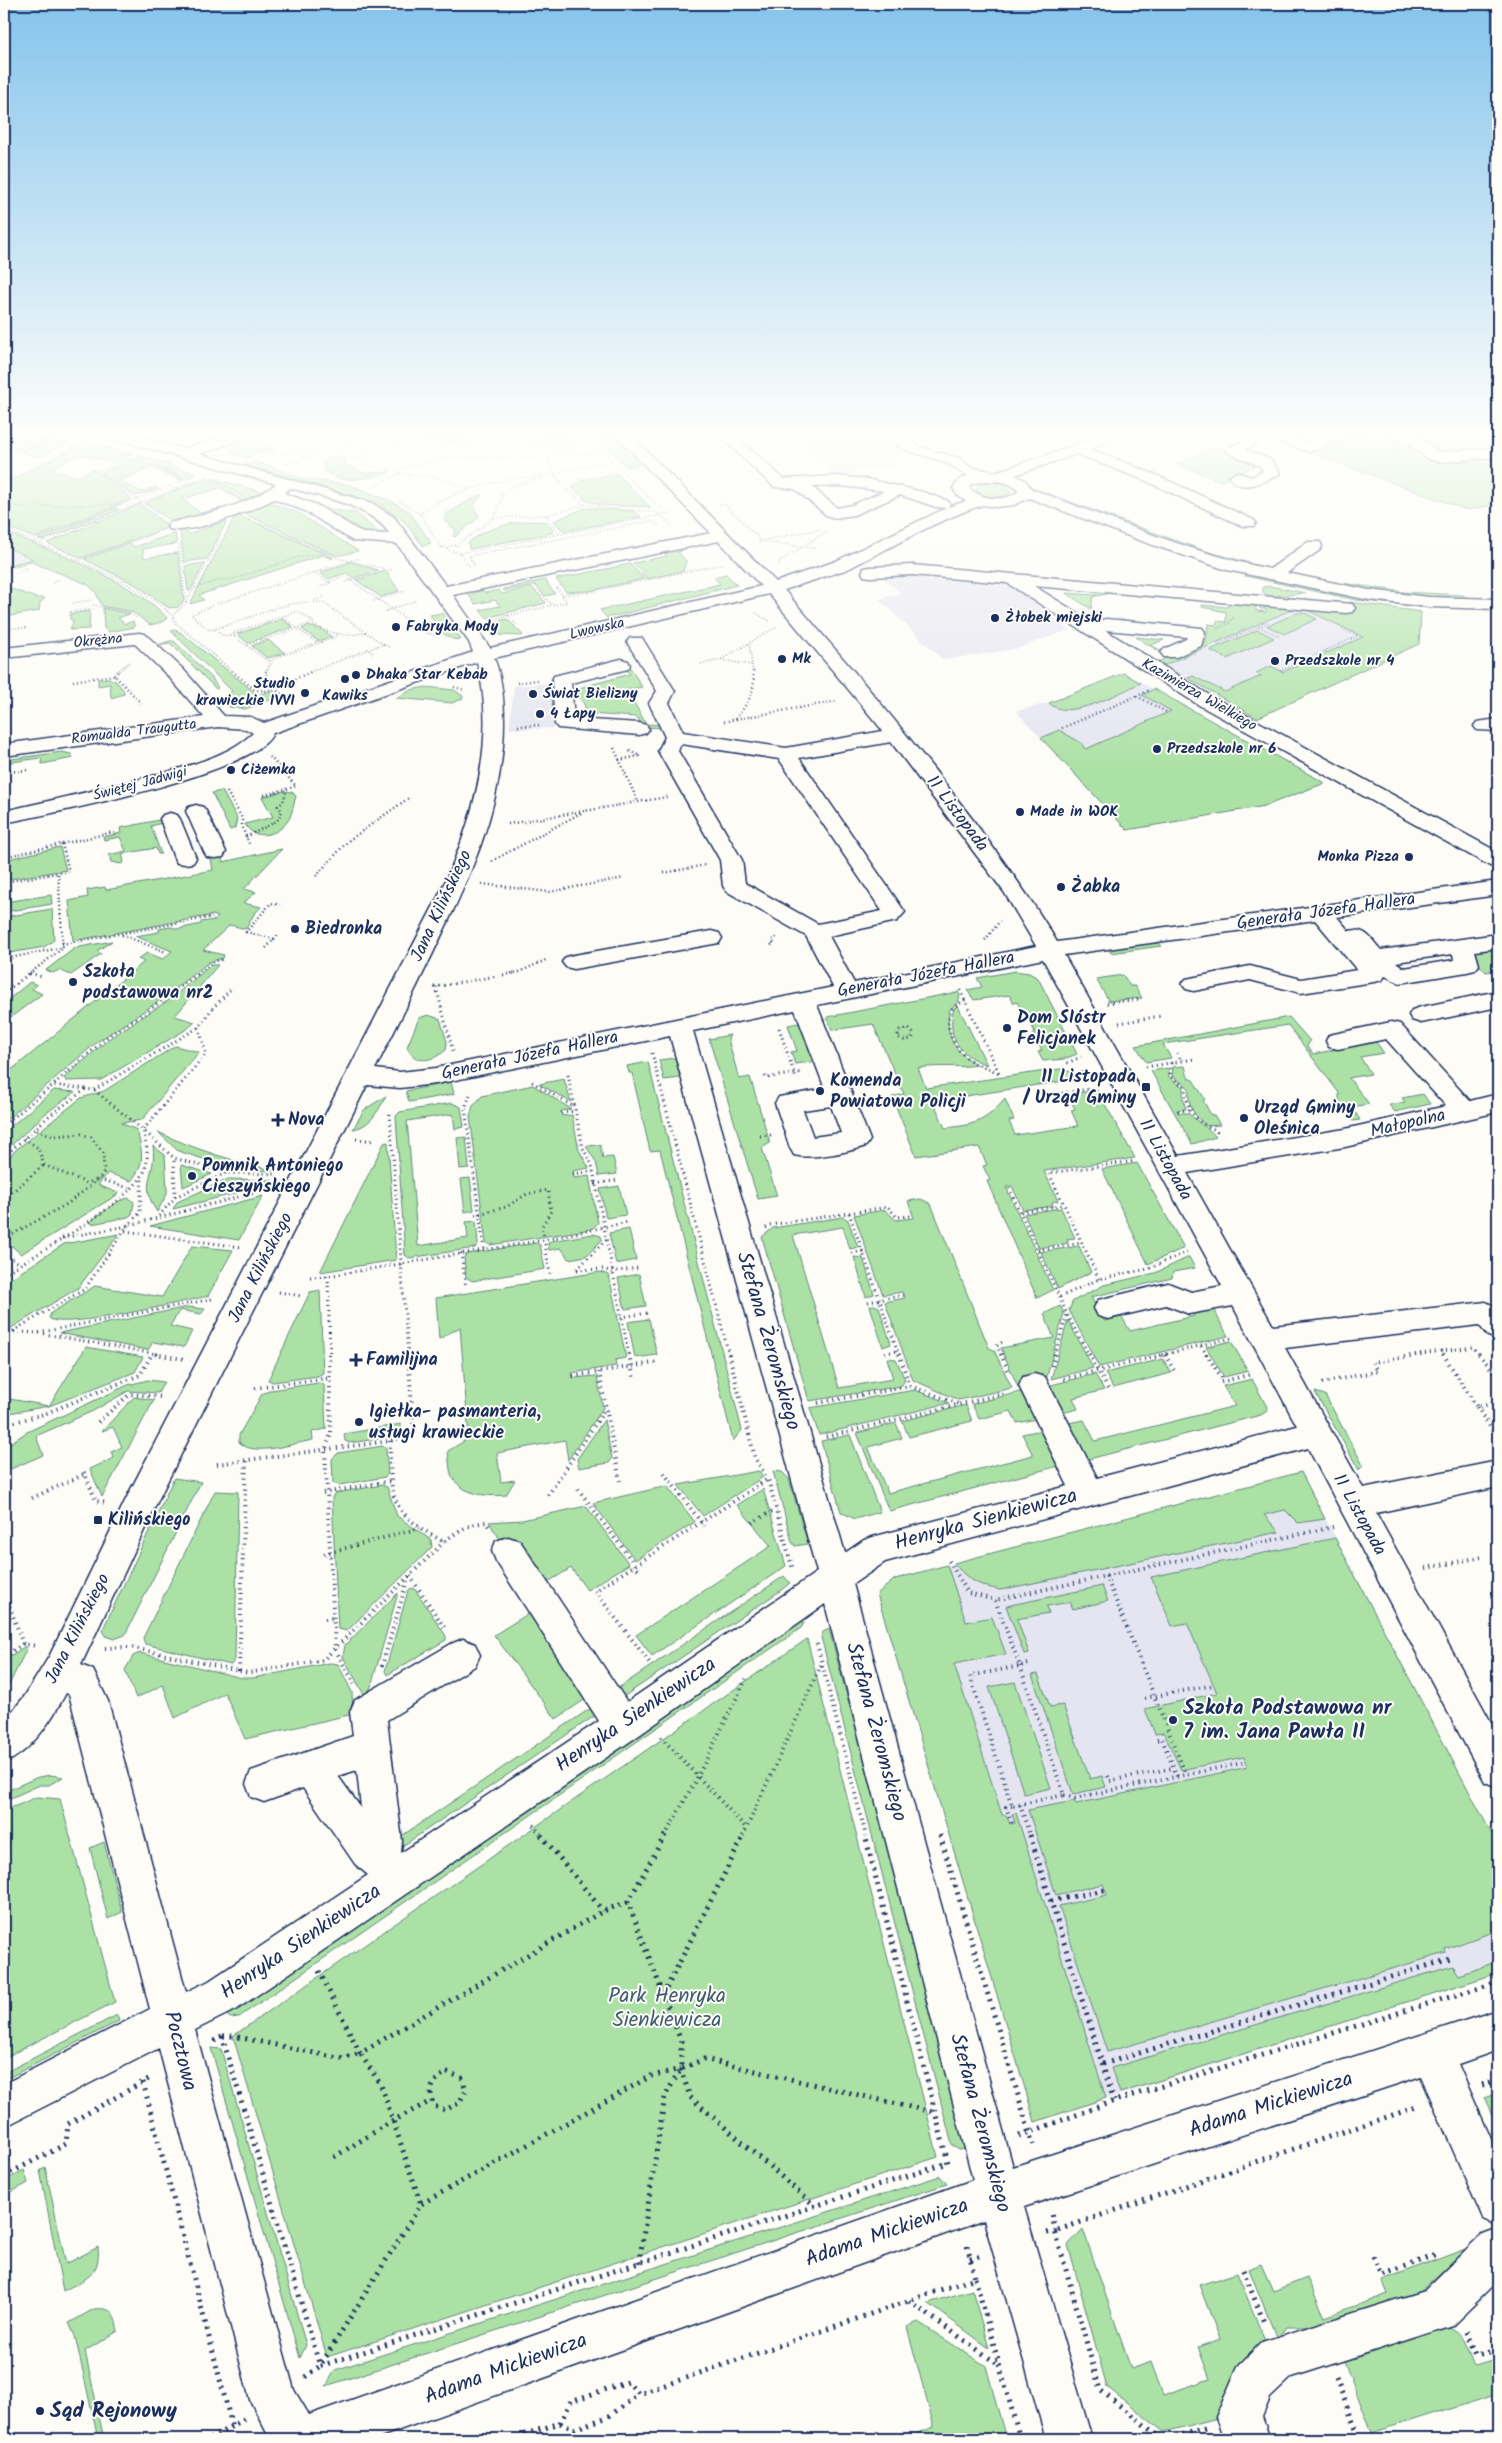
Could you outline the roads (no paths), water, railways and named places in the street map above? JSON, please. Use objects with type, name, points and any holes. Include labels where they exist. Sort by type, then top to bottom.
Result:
[{"type":"street","name":"Jana Kilińskiego","points":[[4,1746],[30,1716],[58,1674],[176,1433],[459,877],[476,828],[492,748],[475,681],[489,667],[478,641],[409,546]]},
{"type":"street","points":[[442,592],[673,546]]},
{"type":"street","name":"11 Listopada","points":[[732,546],[774,588],[896,735],[1014,890],[1050,950],[1241,1294],[1315,1434],[1344,1516],[1498,1770]]},
{"type":"street","name":"Lwowska","points":[[262,730],[424,672],[485,654],[774,588],[844,564],[878,546]]},
{"type":"street","points":[[1170,546],[1208,560],[1272,575],[1390,598],[1429,602],[1498,604]]},
{"type":"street","points":[[1272,575],[1314,546]]},
{"type":"street","points":[[844,564],[870,572],[887,586]]},
{"type":"street","name":"Kazimierza Wielkiego","points":[[870,572],[912,570],[1346,608]]},
{"type":"street","name":"Kazimierza Wielkiego","points":[[1010,578],[1101,621],[1204,700],[1498,860]]},
{"type":"street","points":[[1101,621],[1196,632],[1195,642],[1170,653]]},
{"type":"street","name":"Okrężna","points":[[4,653],[139,638],[176,673],[218,721]]},
{"type":"street","points":[[636,642],[666,691],[660,703],[675,737]]},
{"type":"street","points":[[621,665],[561,680],[564,724],[639,729]]},
{"type":"street","points":[[424,672],[475,681]]},
{"type":"street","name":"Romualda Traugutta","points":[[4,750],[218,721],[251,723],[262,730]]},
{"type":"street","name":"Świętej Jadwigi","points":[[4,817],[124,789],[218,762],[261,740],[262,730]]},
{"type":"street","points":[[675,737],[786,754],[896,735]]},
{"type":"street","points":[[675,737],[668,751],[731,860],[734,886],[815,932],[847,991]]},
{"type":"street","points":[[786,754],[894,912],[889,916],[815,932]]},
{"type":"street","points":[[196,811],[215,852]]},
{"type":"street","points":[[170,819],[185,858]]},
{"type":"street","name":"Generała Józefa Hallera","points":[[359,1076],[400,1080],[436,1076],[1050,950],[1327,911],[1497,890]]},
{"type":"street","points":[[1327,911],[1375,958],[1400,976],[1467,965],[1462,946],[1498,941]]},
{"type":"street","points":[[1194,984],[1250,974],[1301,986],[1374,975],[1327,911]]},
{"type":"street","points":[[564,959],[711,938]]},
{"type":"street","points":[[1421,1015],[1498,999]]},
{"type":"street","points":[[803,1000],[831,1069],[856,1140],[803,1148],[788,1103],[840,1096]]},
{"type":"street","name":"Stefana Żeromskiego","points":[[679,1025],[835,1578],[999,2195],[1068,2439]]},
{"type":"street","points":[[1338,1041],[1392,1030],[1465,1111]]},
{"type":"street","name":"Małopolna","points":[[1169,1167],[1388,1130],[1498,1103]]},
{"type":"street","points":[[1108,1308],[1168,1294],[1189,1303],[1241,1294]]},
{"type":"street","points":[[1264,1339],[1486,1313],[1498,1328]]},
{"type":"street","points":[[1032,1381],[1088,1493]]},
{"type":"street","name":"Henryka Sienkiewicza","points":[[4,2106],[223,1995],[387,1871],[622,1726],[876,1550],[1315,1434]]},
{"type":"street","points":[[1344,1516],[1498,1474]]},
{"type":"street","points":[[508,1551],[622,1726]]},
{"type":"street","points":[[387,1871],[368,1712],[463,1655]]},
{"type":"street","name":"Pocztowa","points":[[58,1674],[81,1681],[90,1701],[273,2400],[297,2439]]},
{"type":"street","points":[[264,1784],[372,1747]]},
{"type":"street","points":[[311,1768],[368,1851],[387,1871]]},
{"type":"street","name":"Adama Mickiewicza","points":[[309,2439],[958,2207],[1498,2030]]},
{"type":"street","points":[[1432,2052],[1498,2204]]},
{"type":"street","points":[[1247,2439],[1239,2417],[1254,2382],[1278,2358],[1437,2309],[1498,2250]]},
{"type":"place","name":"Żłobek miejski","points":[[995,618]]},
{"type":"place","name":"Fabryka Mody","points":[[396,627]]},
{"type":"place","name":"Mk","points":[[782,659]]},
{"type":"place","name":"Przedszkole nr 4","points":[[1275,661]]},
{"type":"place","name":"Dhaka Star Kebab","points":[[356,675]]},
{"type":"place","name":"Kawiks","points":[[345,679]]},
{"type":"place","name":"Studio krawieckie IVVI","points":[[305,693]]},
{"type":"place","name":"Świat Bielizny","points":[[533,694]]},
{"type":"place","name":"4 Łapy","points":[[540,714]]},
{"type":"place","name":"Przedszkole nr 6","points":[[1157,749]]},
{"type":"place","name":"Ciżemka","points":[[231,770]]},
{"type":"place","name":"Made in WOK","points":[[1020,812]]},
{"type":"place","name":"Monka Pizza","points":[[1409,857]]},
{"type":"place","name":"Żabka","points":[[1061,887]]},
{"type":"place","name":"Biedronka","points":[[295,929]]},
{"type":"place","name":"Szkoła podstawowa nr2","points":[[73,982]]},
{"type":"place","name":"Dom SIóstr Felicjanek","points":[[1007,1028]]},
{"type":"place","name":"11 Listopada / Urząd Gminy","points":[[1146,1087]]},
{"type":"place","name":"Komenda Powiatowa Policji","points":[[820,1091]]},
{"type":"place","name":"Urząd Gminy Oleśnica","points":[[1244,1118]]},
{"type":"place","name":"Nova","points":[[278,1120]]},
{"type":"place","name":"Pomnik Antoniego Cieszyńskiego","points":[[192,1176]]},
{"type":"place","name":"Familijna","points":[[356,1360]]},
{"type":"place","name":"Igiełka- pasmanteria, usługi krawieckie","points":[[359,1422]]},
{"type":"place","name":"Kilińskiego","points":[[98,1520]]},
{"type":"place","name":"Szkoła Podstawowa nr 7 im. Jana Pawła II","points":[[1173,1720]]},
{"type":"place","name":"Sąd Rejonowy","points":[[40,2411]]},
{"type":"park label","name":"Park Henryka Sienkiewicza","points":[[667,2008]]}]
